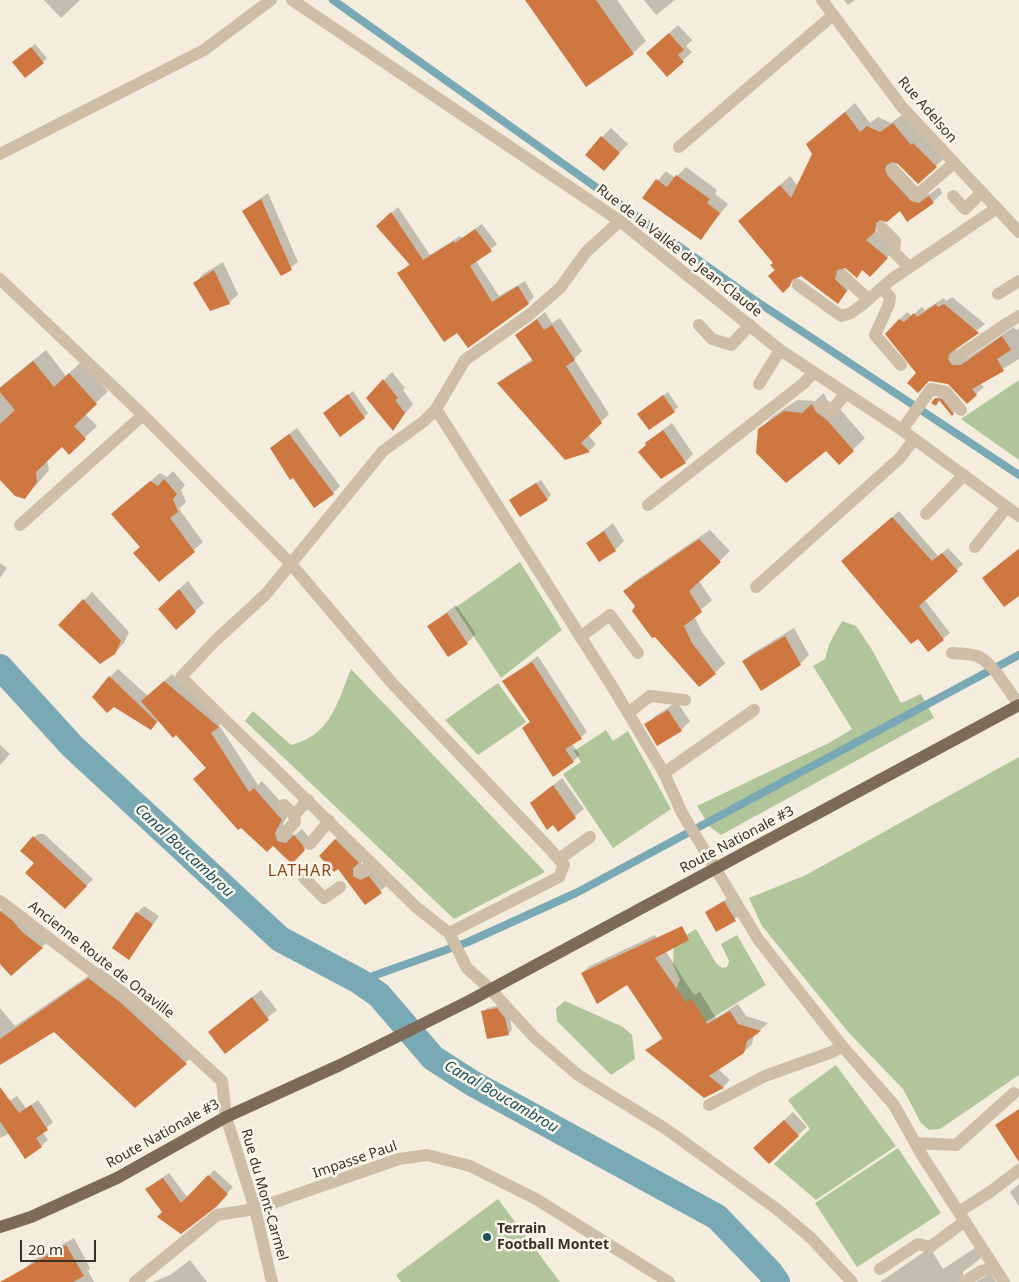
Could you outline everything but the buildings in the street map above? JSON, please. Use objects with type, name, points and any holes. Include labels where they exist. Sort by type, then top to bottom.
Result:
[{"type":"main road","name":"Route Nationale #3","points":[[0,1227],[31,1217],[117,1178],[226,1116],[340,1065],[469,1001],[1019,705]]},
{"type":"street","points":[[0,154],[204,50],[271,0]]},
{"type":"street","name":"Rue de la Vallée de Jean-Claude","points":[[292,0],[620,221],[780,350],[845,394],[905,425],[914,439],[1019,516]]},
{"type":"street","name":"Rue Adelson","points":[[822,0],[832,16],[902,107],[1019,232]]},
{"type":"street","points":[[679,147],[832,16]]},
{"type":"street","points":[[893,170],[917,195],[954,163]]},
{"type":"street","points":[[953,196],[965,209],[982,192]]},
{"type":"street","points":[[798,284],[841,316],[851,313],[909,267],[997,208]]},
{"type":"street","points":[[620,221],[586,252],[560,288],[548,299],[529,315],[465,360],[436,409],[423,422],[383,451],[266,594],[215,641],[181,677],[373,866],[416,907],[449,933],[467,968],[490,989],[534,1038],[578,1075],[666,1128],[778,1210],[810,1238],[852,1282]]},
{"type":"street","points":[[882,228],[895,241],[894,252],[909,267]]},
{"type":"street","points":[[844,276],[866,301]]},
{"type":"street","points":[[0,279],[143,415],[291,564],[392,683],[564,865],[559,877],[449,933]]},
{"type":"street","points":[[998,294],[1019,281]]},
{"type":"street","points":[[882,288],[890,297],[889,304],[875,335],[901,365]]},
{"type":"street","points":[[956,358],[1019,316]]},
{"type":"street","points":[[699,325],[712,339],[731,345],[739,339],[750,325]]},
{"type":"street","points":[[759,384],[780,350]]},
{"type":"street","points":[[648,505],[804,384],[813,373]]},
{"type":"street","points":[[905,425],[931,390],[946,392],[961,410]]},
{"type":"street","points":[[821,406],[830,413],[845,394]]},
{"type":"street","points":[[436,409],[628,713],[664,773],[682,813],[758,939],[842,1046],[894,1105],[993,1268],[1004,1282]]},
{"type":"street","points":[[20,525],[143,415]]},
{"type":"street","points":[[756,587],[900,458],[914,439]]},
{"type":"street","points":[[926,514],[964,475]]},
{"type":"street","points":[[975,547],[1008,507]]},
{"type":"street","points":[[580,637],[610,614],[638,653]]},
{"type":"street","points":[[952,653],[978,656],[993,669],[1019,705]]},
{"type":"street","points":[[628,713],[650,696],[685,700]]},
{"type":"street","points":[[664,773],[754,710]]},
{"type":"street","points":[[294,815],[308,800]]},
{"type":"street","points":[[283,835],[295,822],[294,815],[284,806]]},
{"type":"street","points":[[310,844],[329,821]]},
{"type":"street","points":[[559,859],[590,837]]},
{"type":"street","points":[[360,872],[373,866]]},
{"type":"street","points":[[304,878],[324,898],[340,887]]},
{"type":"street","name":"Ancienne Route de Onaville","points":[[0,901],[151,1016],[222,1081],[226,1116]]},
{"type":"street","points":[[709,1105],[765,1076],[832,1052],[842,1046]]},
{"type":"street","points":[[916,1143],[956,1145],[1014,1093]]},
{"type":"street","name":"Rue du Mont-Carmel","points":[[226,1116],[255,1208],[272,1282]]},
{"type":"street","name":"Impasse Paul","points":[[135,1282],[217,1215],[255,1208],[399,1159],[427,1155],[470,1166],[536,1199],[669,1282]]},
{"type":"street","points":[[880,1269],[918,1244],[930,1247],[962,1216],[1019,1170]]},
{"type":"street","points":[[964,1282],[981,1271],[993,1268]]},
{"type":"green space","points":[[1019,380],[1019,460],[961,419]]},
{"type":"green space","points":[[520,562],[562,630],[501,678],[455,608]]},
{"type":"green space","points":[[842,621],[856,626],[871,648],[901,703],[921,694],[934,718],[721,835],[710,827],[697,806],[829,743],[852,729],[813,666],[825,659],[829,644]]},
{"type":"green space","points":[[351,669],[545,872],[454,919],[245,721],[253,711],[291,745],[304,740],[324,726],[331,716]]},
{"type":"green space","points":[[498,683],[526,722],[478,755],[445,720]]},
{"type":"green space","points":[[606,730],[613,741],[628,731],[671,809],[613,848],[563,774],[581,762],[574,751]]},
{"type":"green space","points":[[1019,757],[1019,1075],[940,1129],[929,1130],[921,1123],[903,1089],[849,1033],[762,926],[749,898],[806,875]]},
{"type":"green space","points":[[696,929],[716,963],[722,968],[727,967],[729,961],[721,944],[737,935],[766,985],[704,1023],[686,1009],[675,992],[680,980],[673,965],[674,942]]},
{"type":"green space","points":[[565,1001],[623,1027],[632,1035],[635,1059],[611,1075],[557,1021],[556,1008]]},
{"type":"green space","points":[[836,1065],[896,1146],[816,1200],[774,1164],[810,1129],[788,1100]]},
{"type":"green space","points":[[898,1148],[941,1213],[857,1267],[815,1203]]},
{"type":"green space","name":"Terrain Football Montet","points":[[498,1199],[560,1282],[401,1282],[396,1275]]},
{"type":"waterway","points":[[333,0],[753,299],[1019,475]]},
{"type":"waterway","points":[[359,981],[468,942],[576,893],[1019,655]]},
{"type":"waterway","name":"Canal Boucambrou","points":[[0,667],[72,746],[280,939],[359,981],[379,995],[433,1058],[472,1083],[717,1217],[769,1271],[777,1282]]},
{"type":"place","name":"Terrain Football Montet","points":[[487,1237]]},
{"type":"district","name":"LATHAR","points":[[300,871]]}]
